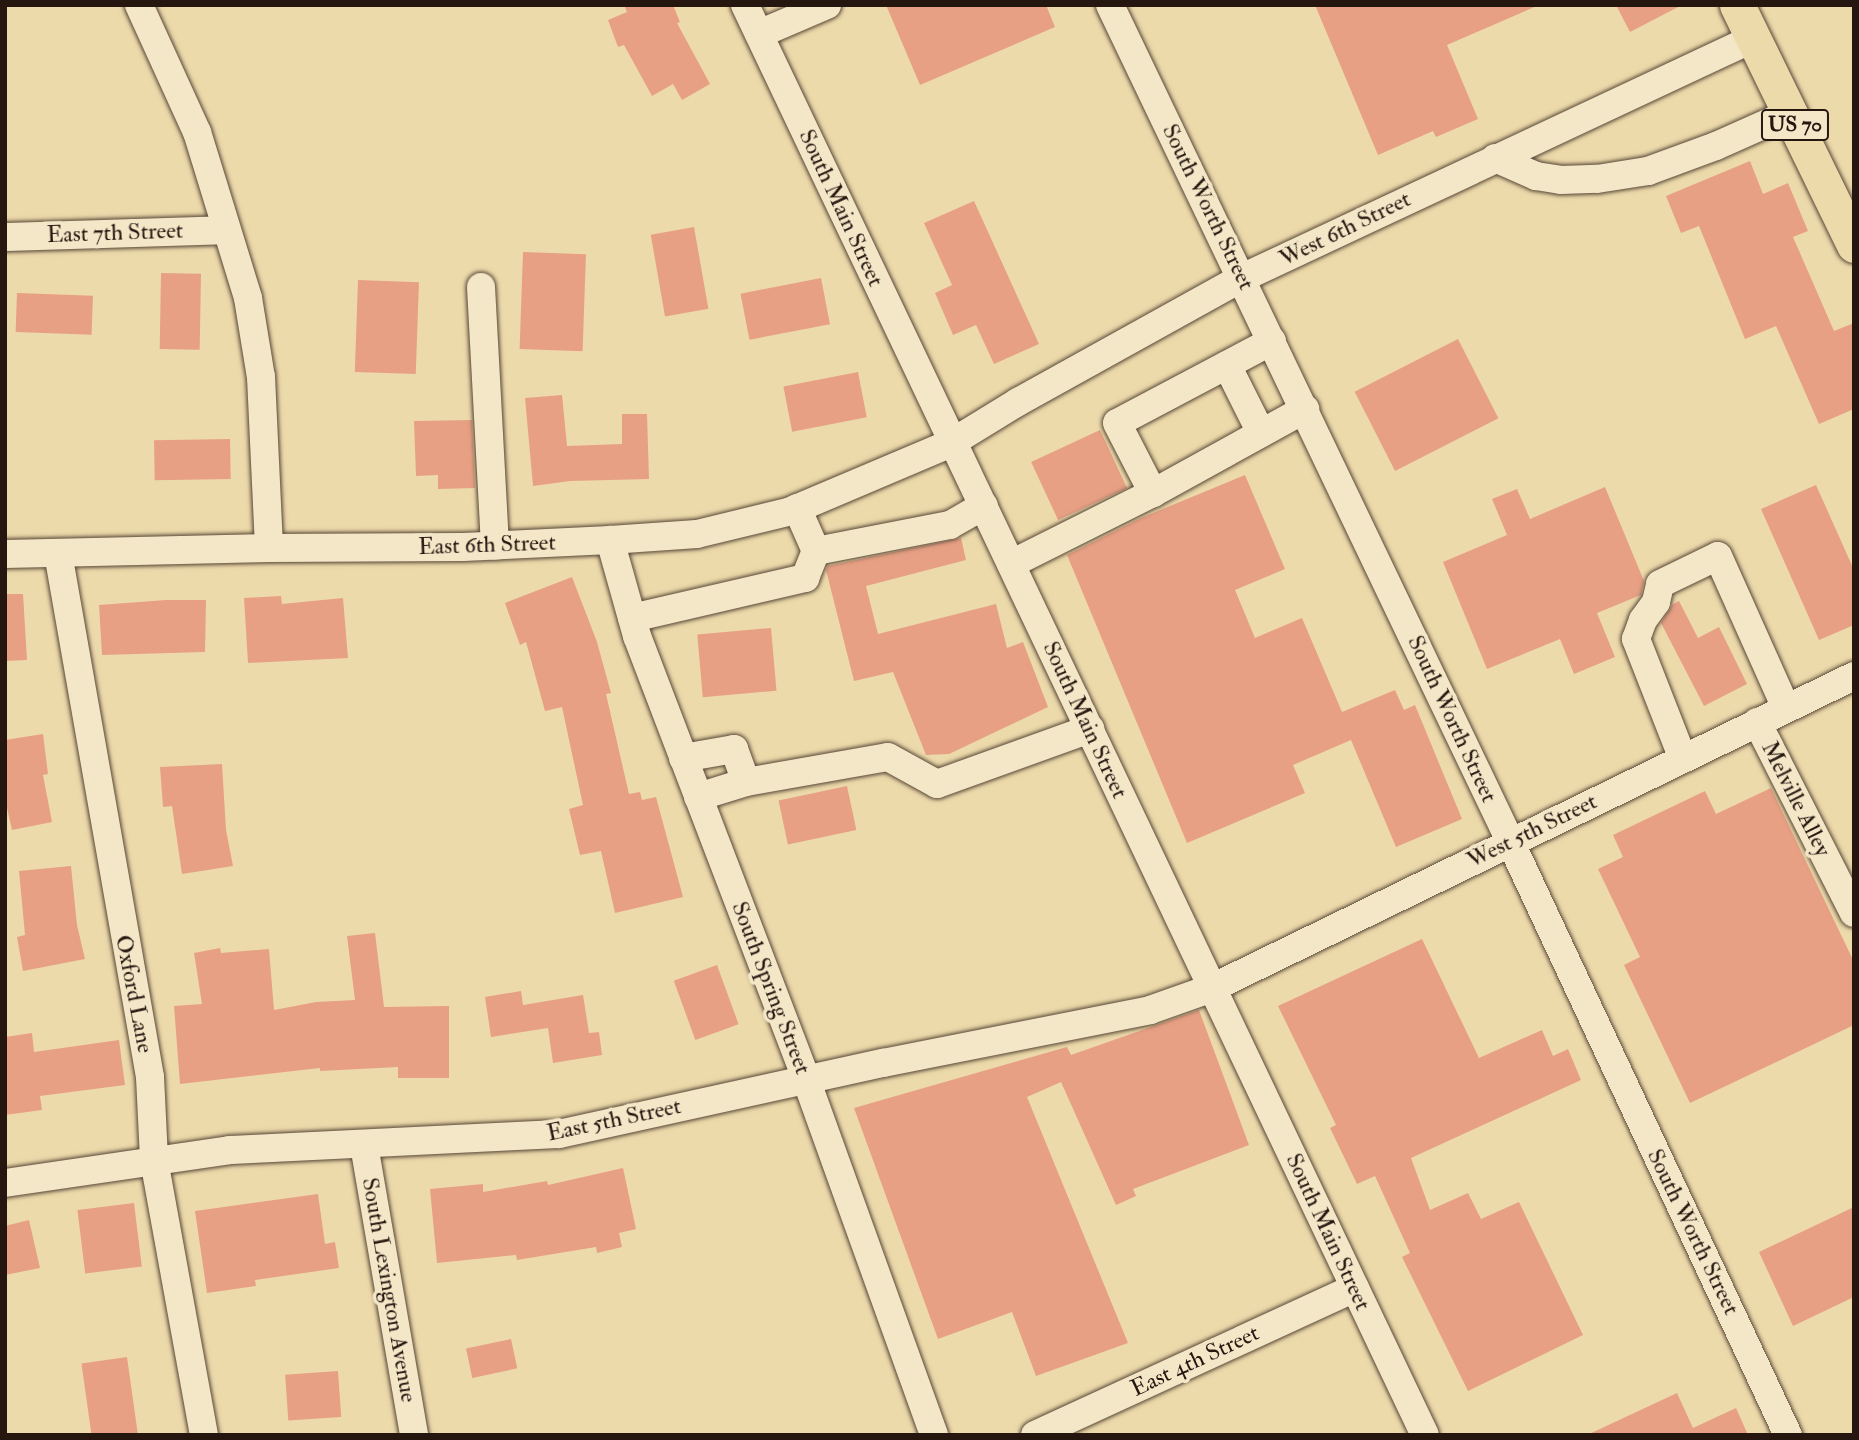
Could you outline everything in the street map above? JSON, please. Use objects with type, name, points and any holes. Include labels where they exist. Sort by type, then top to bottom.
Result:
[{"type":"main road","name":"US 70","points":[[1737,5],[1854,244]]},
{"type":"street","points":[[139,5],[197,132],[218,192],[225,230],[248,298],[261,377],[269,548]]},
{"type":"street","name":"South Main Street","points":[[745,5],[1424,1435]]},
{"type":"street","points":[[759,34],[827,5]]},
{"type":"street","name":"South Worth Street","points":[[1110,5],[1510,841],[1788,1435]]},
{"type":"street","name":"West 6th Street","points":[[951,443],[1018,402],[1242,278],[1752,39]]},
{"type":"street","points":[[1495,158],[1536,176],[1561,180],[1597,179],[1648,171],[1716,146],[1790,113]]},
{"type":"street","name":"East 7th Street","points":[[5,237],[225,230]]},
{"type":"street","points":[[481,287],[495,546]]},
{"type":"street","points":[[1153,493],[1117,423],[1272,341]]},
{"type":"street","points":[[1227,365],[1261,433]]},
{"type":"street","points":[[1011,564],[1153,493],[1305,409]]},
{"type":"street","name":"East 6th Street","points":[[5,554],[495,546],[697,534],[797,508],[951,443]]},
{"type":"street","points":[[816,551],[950,525],[984,505]]},
{"type":"street","points":[[632,618],[804,578],[816,551],[797,508]]},
{"type":"street","name":"South Spring Street","points":[[610,540],[632,618],[807,1082],[934,1435]]},
{"type":"street","name":"Oxford Lane","points":[[58,553],[150,1077],[154,1160],[204,1435]]},
{"type":"street","points":[[1683,759],[1636,639],[1643,620],[1657,602],[1660,583],[1718,556],[1786,708]]},
{"type":"street","name":"West 5th Street","points":[[1212,988],[1854,676]]},
{"type":"street","name":"Melville Alley","points":[[1757,722],[1854,913]]},
{"type":"street","points":[[698,797],[746,782],[888,757],[937,784],[1090,729]]},
{"type":"street","points":[[683,758],[734,749],[746,782]]},
{"type":"street","name":"East 5th Street","points":[[5,1183],[230,1150],[559,1134],[710,1100],[807,1082],[883,1063],[1150,1010],[1212,988]]},
{"type":"street","name":"South Lexington Avenue","points":[[364,1145],[414,1435]]},
{"type":"street","name":"East 4th Street","points":[[1035,1435],[1355,1288]]},
{"type":"building","points":[[624,5],[673,5],[680,22],[677,23],[710,84],[682,100],[673,84],[652,96],[624,45],[618,47],[608,20],[627,12]]},
{"type":"building","points":[[886,5],[1046,5],[1055,27],[920,85]]},
{"type":"building","points":[[1315,5],[1539,5],[1447,45],[1478,119],[1436,137],[1433,131],[1378,155]]},
{"type":"building","points":[[1616,5],[1682,5],[1630,32]]},
{"type":"building","points":[[1750,161],[1763,194],[1788,183],[1808,231],[1793,237],[1834,331],[1854,323],[1854,409],[1819,424],[1776,326],[1745,339],[1699,226],[1681,233],[1666,196]]},
{"type":"building","points":[[974,201],[1039,344],[994,364],[976,325],[953,335],[935,293],[952,285],[924,223]]},
{"type":"building","points":[[694,227],[708,309],[665,316],[651,235]]},
{"type":"building","points":[[523,252],[586,254],[583,351],[520,349]]},
{"type":"building","points":[[161,273],[201,274],[200,350],[160,349]]},
{"type":"building","points":[[821,278],[830,324],[749,340],[741,294]]},
{"type":"building","points":[[358,280],[419,282],[416,374],[355,372]]},
{"type":"building","points":[[17,293],[93,296],[92,335],[16,332]]},
{"type":"building","points":[[1458,339],[1498,418],[1395,471],[1355,392]]},
{"type":"building","points":[[858,372],[867,417],[792,432],[783,387]]},
{"type":"building","points":[[562,395],[567,446],[622,444],[622,414],[647,414],[649,479],[570,481],[533,486],[525,398]]},
{"type":"building","points":[[472,420],[475,488],[438,489],[438,475],[416,476],[414,421]]},
{"type":"building","points":[[1100,430],[1127,488],[1058,520],[1031,462]]},
{"type":"building","points":[[230,439],[231,479],[155,480],[154,440]]},
{"type":"building","points":[[1245,475],[1285,569],[1235,590],[1255,638],[1302,618],[1342,712],[1395,690],[1404,710],[1415,705],[1462,819],[1396,847],[1351,740],[1293,765],[1305,793],[1187,843],[1067,555],[1141,518]]},
{"type":"building","points":[[1816,485],[1854,570],[1854,625],[1819,640],[1761,509]]},
{"type":"building","points":[[1605,487],[1644,581],[1641,595],[1597,613],[1615,657],[1574,674],[1560,639],[1487,669],[1443,562],[1507,535],[1492,499],[1517,489],[1530,519]]},
{"type":"building","points":[[961,538],[966,560],[866,586],[878,634],[996,604],[1007,648],[1023,642],[1048,707],[949,754],[926,755],[893,672],[854,681],[826,570],[828,566]]},
{"type":"building","points":[[572,577],[597,642],[611,693],[606,694],[629,794],[640,792],[642,800],[656,797],[683,897],[615,913],[601,851],[580,855],[569,809],[583,805],[562,707],[545,711],[526,642],[520,645],[505,603]]},
{"type":"building","points":[[5,594],[23,594],[27,660],[5,661]]},
{"type":"building","points":[[281,596],[282,604],[343,598],[348,658],[248,663],[244,598]]},
{"type":"building","points":[[206,600],[205,652],[102,655],[99,605]]},
{"type":"building","points":[[1679,601],[1698,638],[1719,627],[1747,684],[1704,706],[1661,623],[1673,604]]},
{"type":"building","points":[[771,628],[776,691],[703,697],[697,634]]},
{"type":"building","points":[[43,734],[48,774],[43,775],[52,822],[12,830],[5,799],[5,740]]},
{"type":"building","points":[[222,764],[226,830],[233,866],[182,874],[172,806],[163,807],[160,767]]},
{"type":"building","points":[[847,786],[856,830],[788,845],[779,801]]},
{"type":"building","points":[[1771,788],[1854,962],[1854,1025],[1690,1103],[1624,965],[1640,957],[1598,869],[1623,857],[1613,835],[1705,791],[1716,814]]},
{"type":"building","points":[[71,866],[77,925],[85,959],[23,971],[17,937],[25,935],[19,871]]},
{"type":"building","points":[[375,933],[384,1007],[449,1006],[449,1078],[398,1078],[398,1067],[320,1071],[320,1068],[180,1084],[174,1006],[202,1004],[194,953],[220,948],[221,953],[269,949],[274,1010],[316,1002],[355,1000],[347,936]]},
{"type":"building","points":[[1422,939],[1479,1058],[1542,1030],[1553,1056],[1568,1049],[1581,1080],[1411,1158],[1430,1210],[1468,1193],[1481,1219],[1519,1202],[1583,1335],[1468,1391],[1402,1257],[1410,1253],[1375,1176],[1357,1184],[1330,1128],[1336,1125],[1278,1006]]},
{"type":"building","points":[[717,965],[739,1024],[695,1040],[674,981]]},
{"type":"building","points":[[521,991],[523,1005],[583,995],[589,1033],[599,1032],[602,1055],[553,1063],[548,1028],[491,1037],[485,997]]},
{"type":"building","points":[[1199,1010],[1249,1145],[1133,1189],[1136,1196],[1116,1205],[1061,1082],[1027,1097],[1128,1343],[1036,1376],[1012,1312],[938,1339],[854,1108],[1067,1047],[1071,1055]]},
{"type":"building","points":[[32,1033],[34,1052],[119,1040],[125,1085],[40,1096],[42,1110],[5,1115],[5,1037]]},
{"type":"building","points":[[623,1168],[636,1229],[619,1233],[622,1247],[597,1253],[596,1247],[517,1260],[516,1255],[437,1263],[430,1189],[483,1184],[483,1192],[547,1181],[548,1185]]},
{"type":"building","points":[[318,1194],[325,1244],[335,1242],[339,1268],[255,1280],[256,1286],[207,1293],[195,1211]]},
{"type":"building","points":[[134,1203],[142,1267],[85,1273],[77,1210]]},
{"type":"building","points":[[1854,1207],[1854,1297],[1793,1326],[1759,1252]]},
{"type":"building","points":[[29,1220],[40,1268],[5,1275],[5,1226]]},
{"type":"building","points":[[511,1339],[517,1368],[472,1378],[466,1349]]},
{"type":"building","points":[[127,1357],[138,1435],[92,1435],[81,1363]]},
{"type":"building","points":[[338,1371],[341,1417],[288,1421],[285,1375]]},
{"type":"building","points":[[1677,1393],[1693,1428],[1736,1408],[1748,1435],[1587,1435]]}]
